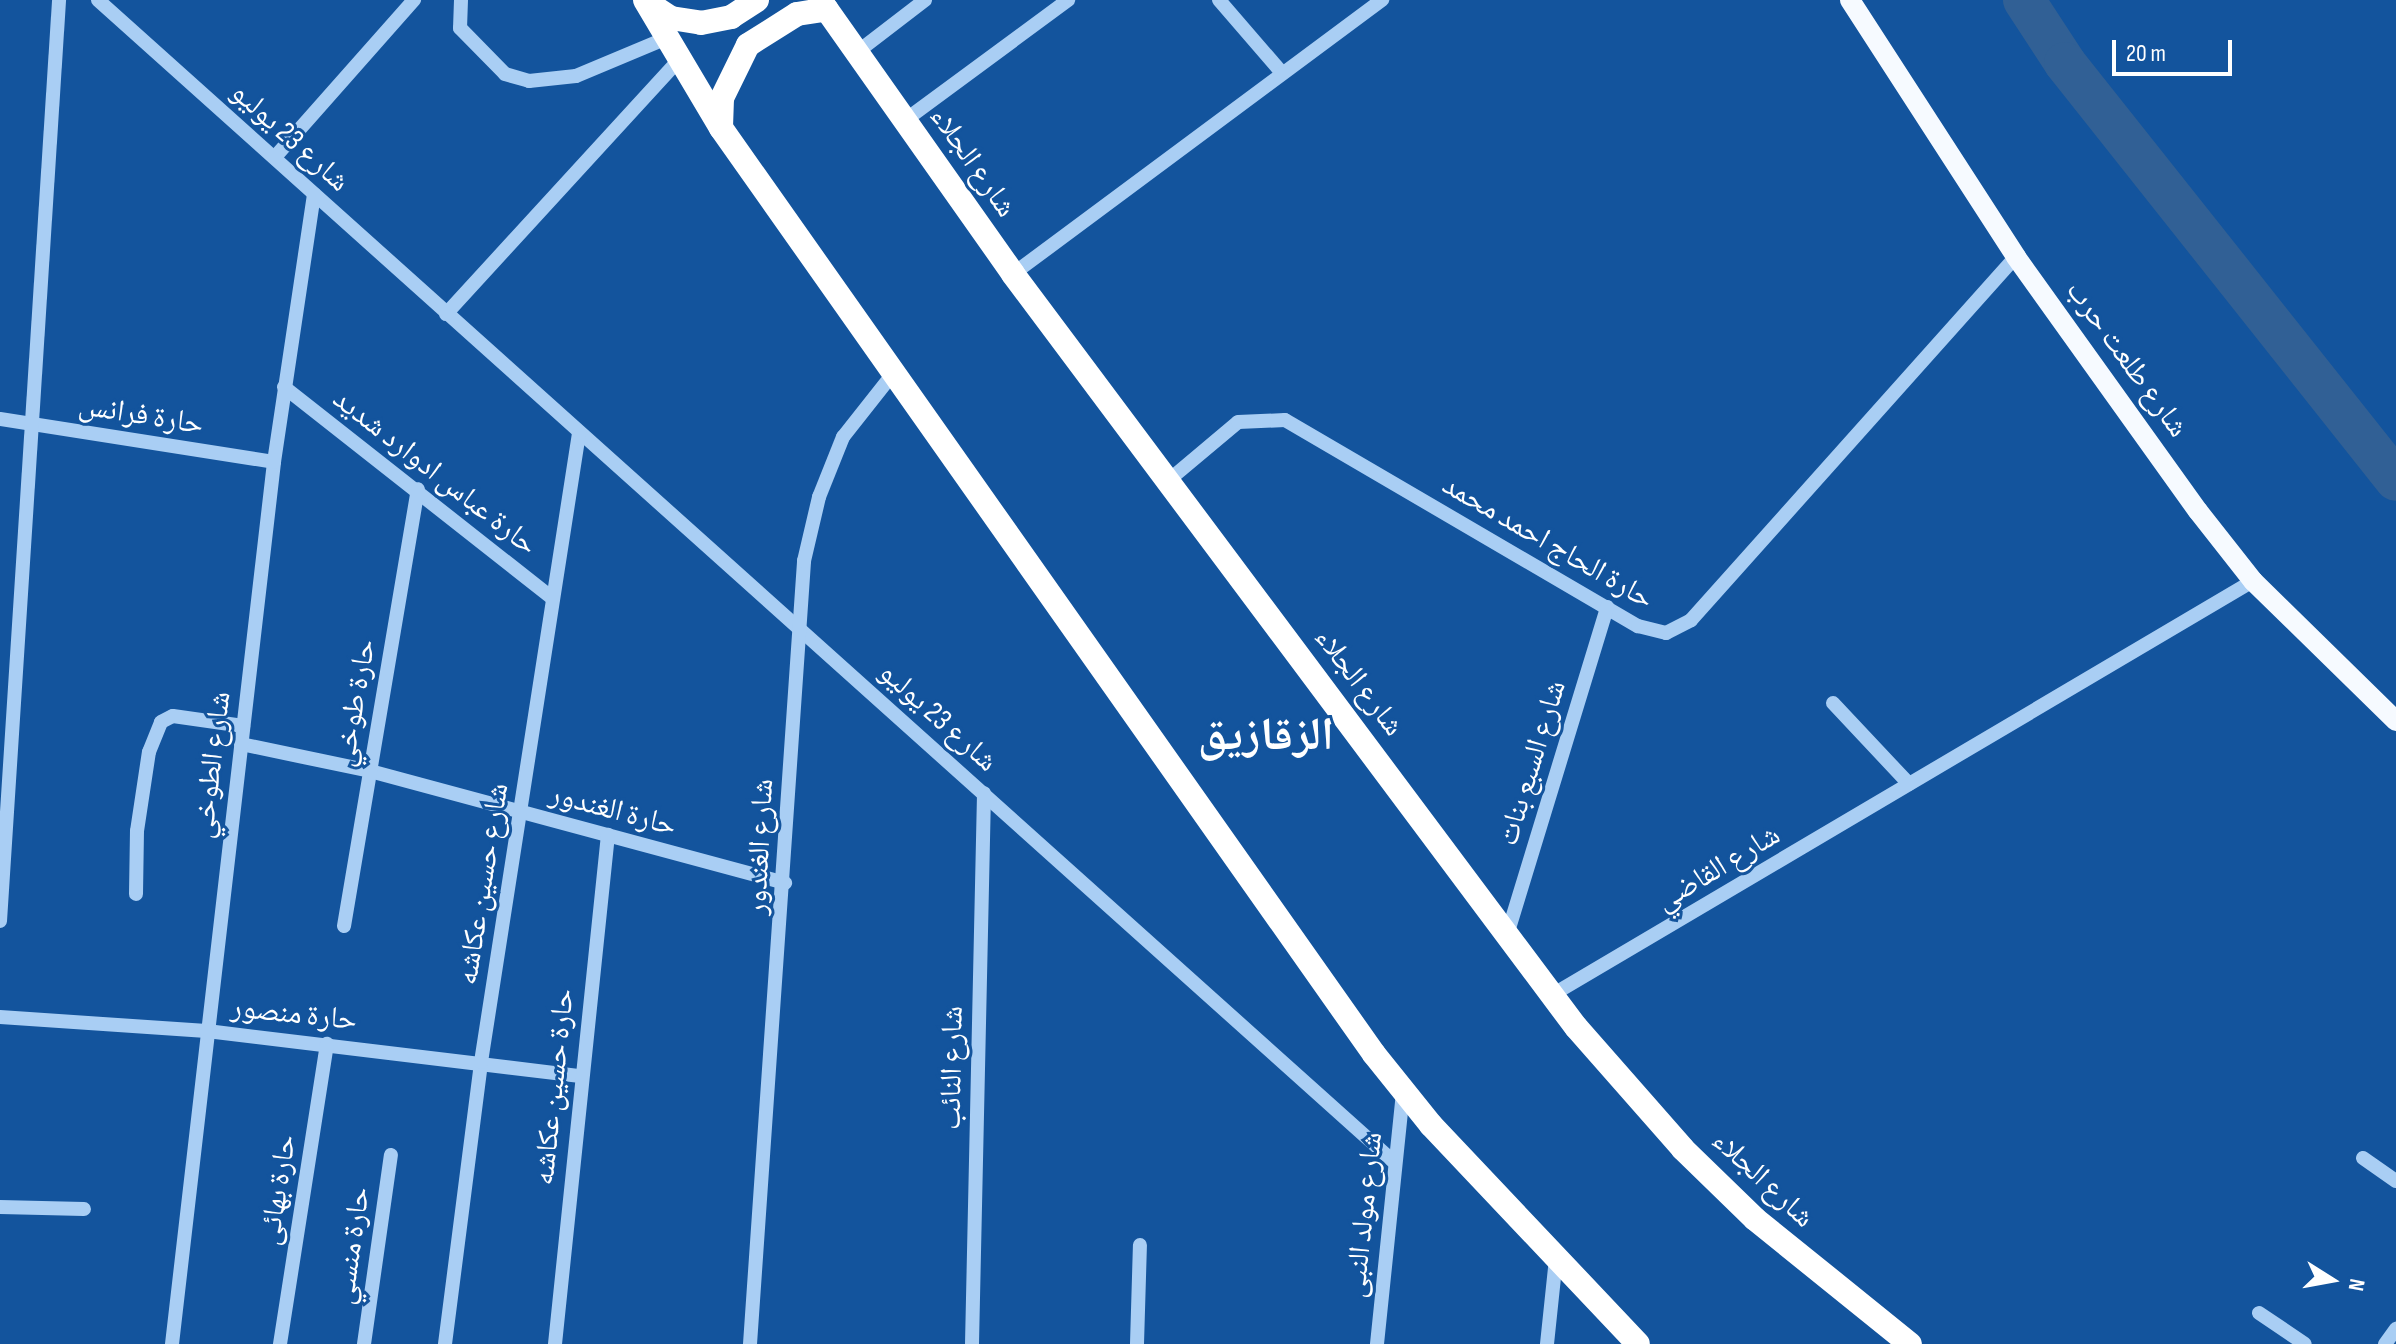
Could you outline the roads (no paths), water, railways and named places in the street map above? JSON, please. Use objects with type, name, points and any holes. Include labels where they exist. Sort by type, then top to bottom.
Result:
[{"type":"highway","points":[[645,1],[671,18],[701,23],[731,17],[757,0]]},
{"type":"highway","points":[[645,1],[721,128],[892,375],[1403,1091],[1638,1344]]},
{"type":"highway","points":[[721,128],[722,98],[748,45],[797,14],[823,5]]},
{"type":"highway","name":"شارع الجلاء","points":[[823,5],[1013,274],[1552,995],[1683,1149],[1755,1219],[1910,1344]]},
{"type":"main road","name":"شارع طلعت حرب","points":[[1850,0],[2016,257],[2253,581],[2396,721]]},
{"type":"street","points":[[0,921],[59,0]]},
{"type":"street","name":"شارع 23 يوليو","points":[[98,0],[1394,1162]]},
{"type":"street","points":[[275,157],[414,0]]},
{"type":"street","points":[[461,0],[460,28],[505,74],[529,81],[576,76],[673,49]]},
{"type":"street","points":[[856,53],[925,0]]},
{"type":"street","points":[[904,121],[1068,0]]},
{"type":"street","points":[[1219,0],[1282,73]]},
{"type":"street","points":[[1013,274],[1382,0]]},
{"type":"street","points":[[446,314],[673,49]]},
{"type":"street","name":"شارع الطوخي","points":[[172,1344],[274,462],[314,194]]},
{"type":"street","name":"حارة الحاج احمد محمد","points":[[1169,480],[1238,422],[1285,420],[1651,632],[1666,633],[1691,620],[2016,257]]},
{"type":"street","name":"شارع الغندور","points":[[750,1344],[785,883],[804,561],[819,497],[843,437],[892,375]]},
{"type":"street","name":"حارة عباس ادوارد شديد","points":[[284,387],[418,489],[553,599]]},
{"type":"street","name":"حارة فرانس","points":[[0,419],[274,462]]},
{"type":"street","name":"شارع حسين عكاشه","points":[[445,1344],[481,1062],[579,433]]},
{"type":"street","name":"حارة طوخي","points":[[344,926],[418,489]]},
{"type":"street","name":"شارع القاضي","points":[[1552,995],[2253,581]]},
{"type":"street","name":"شارع السبع بنات","points":[[1507,935],[1607,607]]},
{"type":"street","points":[[1833,703],[1909,784]]},
{"type":"street","points":[[136,894],[137,831],[149,752],[161,722],[173,716],[243,726]]},
{"type":"street","name":"حارة الغندور","points":[[241,744],[370,771],[785,883]]},
{"type":"street","name":"شارع النائب","points":[[972,1344],[984,793]]},
{"type":"street","name":"حارة حسين عكاشه","points":[[555,1344],[580,1076],[608,835]]},
{"type":"street","name":"حارة منصور","points":[[0,1017],[207,1031],[580,1076]]},
{"type":"street","name":"حارة بهائى","points":[[280,1344],[327,1044]]},
{"type":"street","name":"شارع مولد النبى","points":[[1377,1344],[1403,1091]]},
{"type":"street","name":"حارة منسي","points":[[364,1344],[391,1155]]},
{"type":"street","points":[[2363,1158],[2396,1181]]},
{"type":"street","points":[[0,1207],[84,1209]]},
{"type":"street","points":[[1137,1344],[1140,1245]]},
{"type":"street","points":[[1547,1344],[1556,1258]]},
{"type":"street","points":[[2259,1313],[2305,1344]]},
{"type":"street","points":[[2385,1344],[2396,1329]]},
{"type":"waterway","points":[[2024,0],[2065,63],[2396,480]]},
{"type":"district","name":"الزقازيق","points":[[1266,736]]}]
